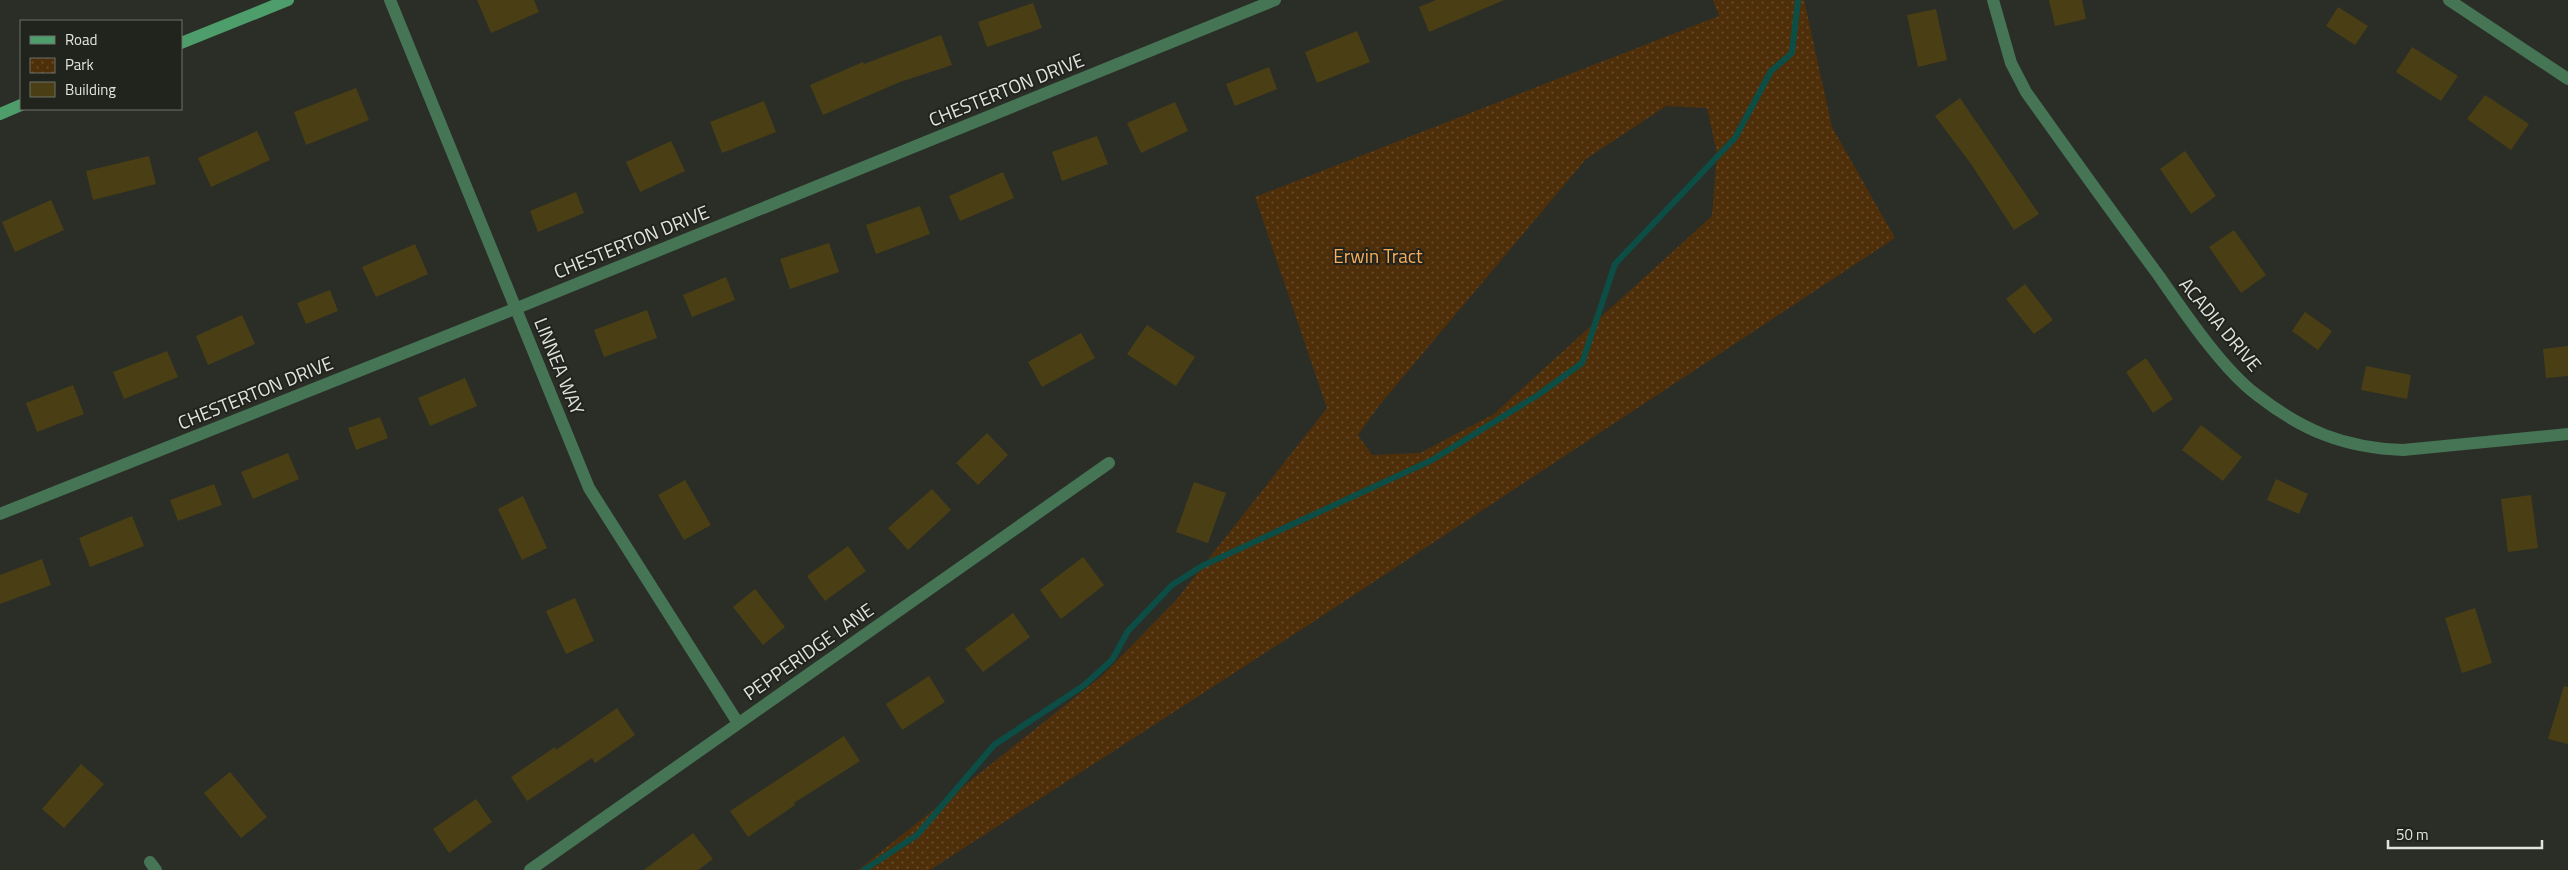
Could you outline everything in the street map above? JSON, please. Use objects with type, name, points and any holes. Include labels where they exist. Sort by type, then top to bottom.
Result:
[{"type":"street","points":[[182,43],[288,0]]},
{"type":"street","name":"LINNEA WAY","points":[[390,0],[589,488],[738,723]]},
{"type":"street","name":"CHESTERTON DRIVE","points":[[0,514],[517,308],[1275,0]]},
{"type":"street","name":"ACADIA DRIVE","points":[[1993,0],[2011,63],[2026,92],[2178,304],[2222,358],[2255,394],[2304,426],[2329,438],[2379,449],[2403,450],[2568,434]]},
{"type":"street","points":[[2449,0],[2568,79]]},
{"type":"street","points":[[0,114],[20,105]]},
{"type":"street","name":"PEPPERIDGE LANE","points":[[530,870],[1108,463]]},
{"type":"green space","name":"Erwin Tract","points":[[1713,0],[1804,0],[1832,127],[1895,238],[1313,622],[930,870],[858,870],[1103,675],[1177,599],[1327,408],[1255,197],[1719,16]],"holes":[[[1666,106],[1707,108],[1717,153],[1712,216],[1494,414],[1420,453],[1372,455],[1358,435],[1382,402],[1586,159]]]},
{"type":"building","points":[[477,0],[534,0],[539,12],[491,33]]},
{"type":"building","points":[[1436,0],[1504,0],[1429,32],[1419,7]]},
{"type":"building","points":[[2049,0],[2082,0],[2086,19],[2055,26]]},
{"type":"building","points":[[1033,3],[1042,28],[987,47],[978,22]]},
{"type":"building","points":[[2338,7],[2368,26],[2355,45],[2326,26]]},
{"type":"building","points":[[1936,9],[1947,60],[1918,67],[1907,15]]},
{"type":"building","points":[[1357,31],[1370,62],[1317,83],[1305,52]]},
{"type":"building","points":[[941,35],[952,65],[900,82],[823,115],[810,85],[863,62],[864,64]]},
{"type":"building","points":[[2412,47],[2458,76],[2441,101],[2396,72]]},
{"type":"building","points":[[1269,67],[1277,89],[1235,106],[1226,84]]},
{"type":"building","points":[[356,88],[369,120],[306,145],[294,112]]},
{"type":"building","points":[[2485,95],[2529,124],[2511,150],[2467,119]]},
{"type":"building","points":[[1960,98],[2039,214],[2014,230],[1971,164],[1935,116]]},
{"type":"building","points":[[764,101],[776,132],[722,153],[710,122]]},
{"type":"building","points":[[1175,102],[1188,131],[1141,153],[1127,123]]},
{"type":"building","points":[[257,131],[270,160],[211,187],[198,158]]},
{"type":"building","points":[[1097,136],[1108,164],[1062,181],[1052,152]]},
{"type":"building","points":[[671,141],[685,171],[640,192],[626,162]]},
{"type":"building","points":[[2185,151],[2216,196],[2191,214],[2160,169]]},
{"type":"building","points":[[149,156],[156,184],[93,200],[86,171]]},
{"type":"building","points":[[1003,172],[1014,198],[960,221],[949,196]]},
{"type":"building","points":[[576,192],[584,213],[538,232],[530,211]]},
{"type":"building","points":[[51,200],[64,230],[15,252],[2,222]]},
{"type":"building","points":[[920,206],[930,234],[876,254],[866,225]]},
{"type":"building","points":[[2234,230],[2266,275],[2241,293],[2209,247]]},
{"type":"building","points":[[829,243],[839,272],[790,289],[780,259]]},
{"type":"building","points":[[415,244],[428,274],[376,297],[362,267]]},
{"type":"building","points":[[726,277],[735,300],[692,317],[683,295]]},
{"type":"building","points":[[2025,284],[2053,320],[2034,334],[2006,299]]},
{"type":"building","points":[[330,290],[338,311],[306,324],[297,303]]},
{"type":"building","points":[[647,310],[657,338],[604,357],[594,330]]},
{"type":"building","points":[[2305,312],[2332,331],[2318,350],[2292,331]]},
{"type":"building","points":[[242,315],[255,344],[208,365],[196,336]]},
{"type":"building","points":[[1147,325],[1195,357],[1176,386],[1127,354]]},
{"type":"building","points":[[1081,333],[1095,358],[1042,387],[1028,362]]},
{"type":"building","points":[[2568,346],[2568,376],[2546,378],[2543,349]]},
{"type":"building","points":[[167,351],[178,377],[124,399],[113,372]]},
{"type":"building","points":[[2146,358],[2173,399],[2153,413],[2126,372]]},
{"type":"building","points":[[2366,366],[2411,375],[2407,399],[2361,390]]},
{"type":"building","points":[[465,378],[477,406],[430,426],[418,398]]},
{"type":"building","points":[[73,385],[84,414],[37,432],[26,403]]},
{"type":"building","points":[[380,417],[388,438],[356,450],[348,428]]},
{"type":"building","points":[[2201,425],[2242,457],[2223,481],[2182,450]]},
{"type":"building","points":[[987,433],[1008,455],[978,485],[956,463]]},
{"type":"building","points":[[288,453],[299,479],[253,499],[241,472]]},
{"type":"building","points":[[2276,479],[2308,494],[2299,514],[2267,500]]},
{"type":"building","points":[[685,480],[711,525],[684,540],[658,495]]},
{"type":"building","points":[[1194,482],[1226,493],[1208,543],[1176,532]]},
{"type":"building","points":[[214,484],[222,505],[178,521],[170,500]]},
{"type":"building","points":[[932,489],[951,510],[908,550],[888,528]]},
{"type":"building","points":[[2531,495],[2538,548],[2508,552],[2501,499]]},
{"type":"building","points":[[523,496],[547,548],[522,560],[498,509]]},
{"type":"building","points":[[132,516],[144,546],[90,567],[79,538]]},
{"type":"building","points":[[848,546],[866,571],[825,601],[807,576]]},
{"type":"building","points":[[1083,557],[1104,585],[1061,619],[1040,590]]},
{"type":"building","points":[[42,559],[51,585],[0,604],[0,575]]},
{"type":"building","points":[[755,589],[785,627],[763,645],[733,607]]},
{"type":"building","points":[[575,598],[594,641],[566,654],[546,611]]},
{"type":"building","points":[[2475,608],[2492,663],[2462,673],[2445,618]]},
{"type":"building","points":[[1013,613],[1030,637],[983,672],[965,649]]},
{"type":"building","points":[[929,676],[945,702],[902,730],[886,704]]},
{"type":"building","points":[[2564,686],[2568,687],[2568,744],[2548,739]]},
{"type":"building","points":[[617,708],[635,735],[595,763],[592,758],[527,801],[511,777],[555,747],[556,750]]},
{"type":"building","points":[[844,736],[860,761],[794,803],[795,805],[748,837],[730,811]]},
{"type":"building","points":[[81,764],[104,784],[64,828],[42,809]]},
{"type":"building","points":[[230,772],[267,817],[241,838],[204,793]]},
{"type":"building","points":[[476,799],[492,822],[449,853],[433,829]]},
{"type":"building","points":[[693,833],[713,859],[698,870],[644,870]]},
{"type":"waterway","points":[[864,870],[917,835],[994,745],[1083,686],[1112,660],[1128,631],[1172,585],[1202,566],[1432,460],[1538,395],[1582,363],[1615,264],[1735,138],[1771,71],[1792,53],[1798,0]]}]
